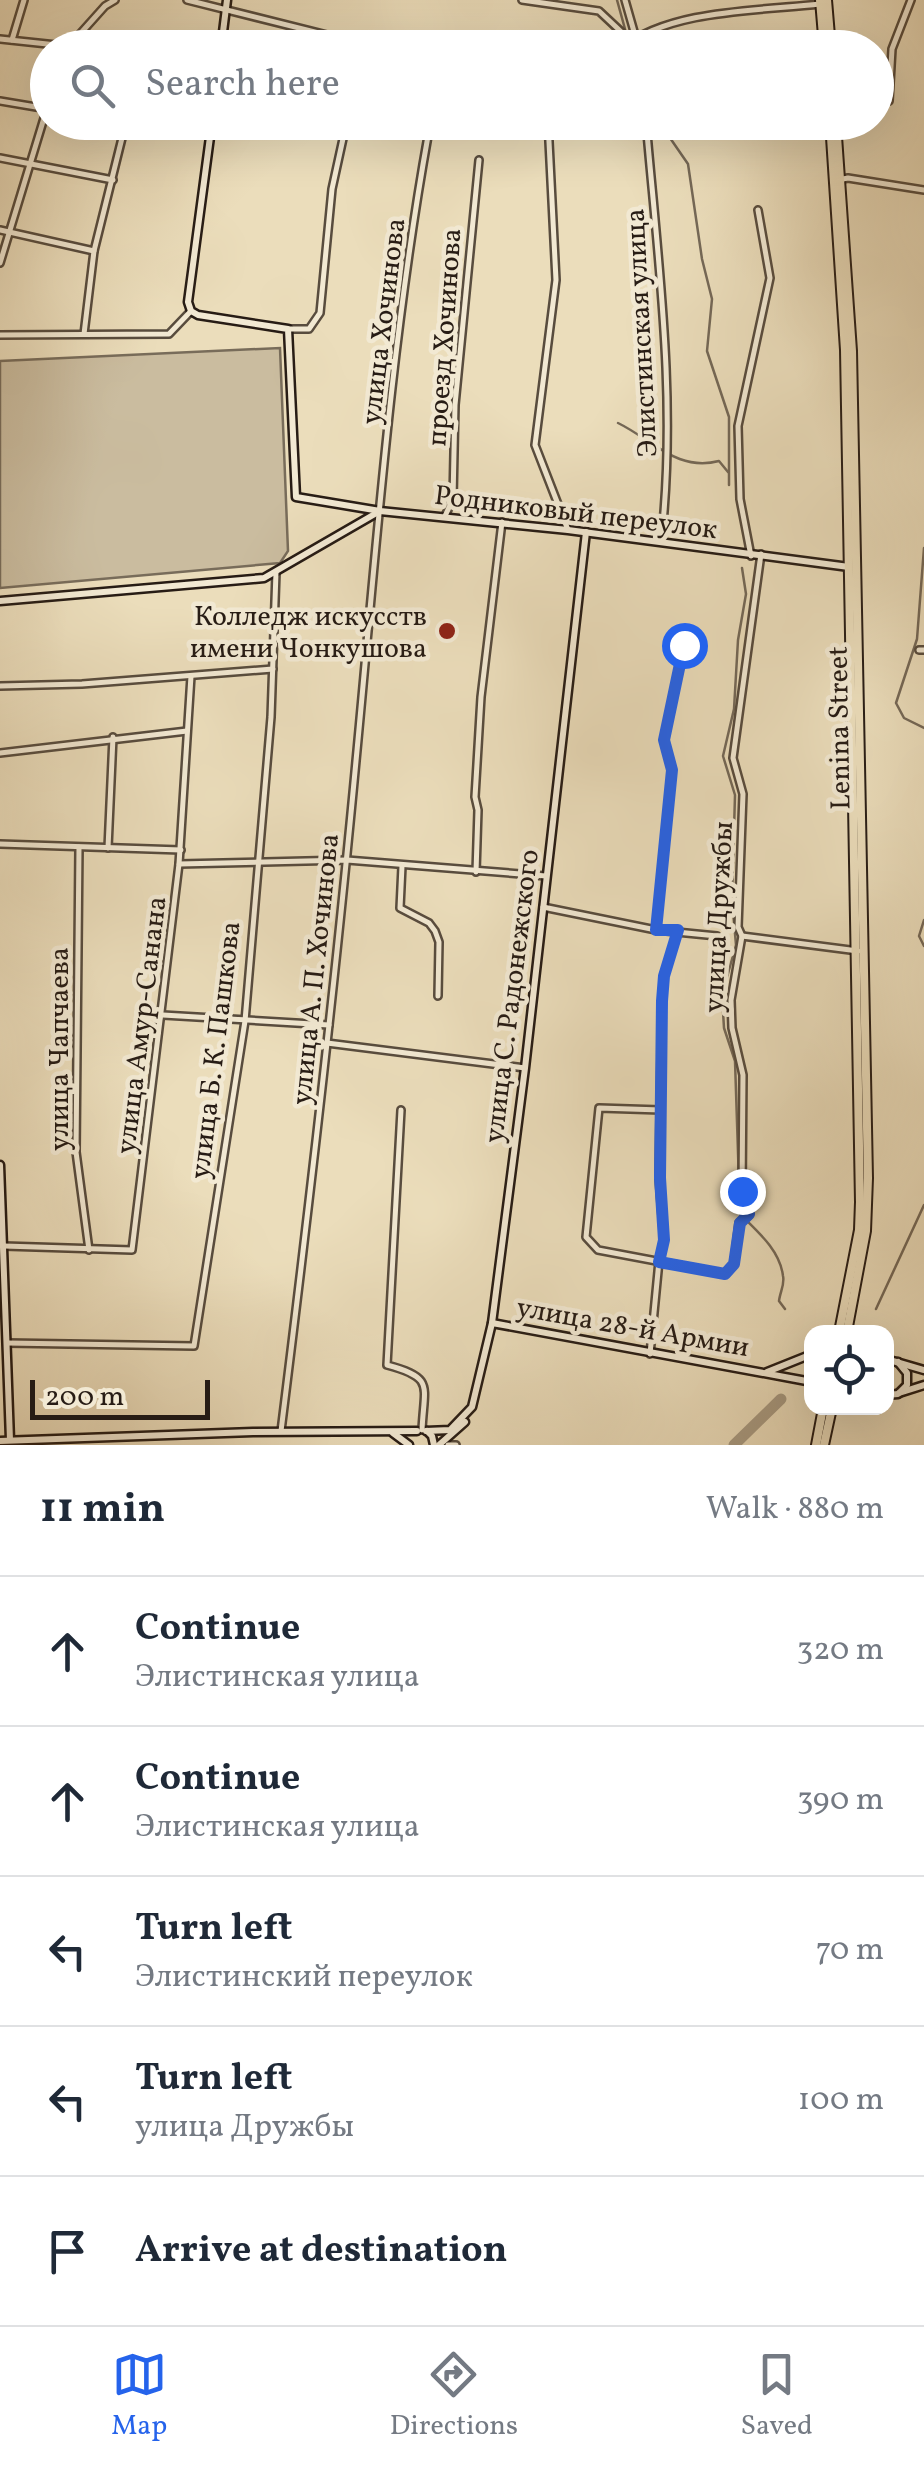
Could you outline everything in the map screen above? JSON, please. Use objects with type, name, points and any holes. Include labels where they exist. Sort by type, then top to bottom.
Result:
[{"type":"main road","points":[[824,2],[826,30]]},
{"type":"main road","name":"Lenina Street","points":[[834,140],[852,351],[858,951],[859,1230],[844,1325]]},
{"type":"main road","name":"Lenina Street","points":[[845,1325],[866,1230],[868,1178],[853,567]]},
{"type":"main road","points":[[816,1445],[822,1415]]},
{"type":"main road","points":[[824,1445],[830,1415]]},
{"type":"street","points":[[12,41],[24,0]]},
{"type":"street","points":[[84,30],[114,0]]},
{"type":"street","points":[[187,0],[307,30]]},
{"type":"street","points":[[223,30],[227,0]]},
{"type":"street","points":[[522,0],[598,11],[623,30]]},
{"type":"street","points":[[624,0],[631,30]]},
{"type":"street","points":[[894,44],[911,0]]},
{"type":"street","points":[[657,30],[686,20],[824,2]]},
{"type":"street","points":[[0,39],[30,44]]},
{"type":"street","points":[[0,100],[30,105]]},
{"type":"street","points":[[0,263],[37,140]]},
{"type":"street","points":[[84,334],[94,251],[121,140]]},
{"type":"street","points":[[210,140],[188,302],[191,311],[309,330],[320,313],[332,189],[343,140]]},
{"type":"street","name":"улица Хочинова","points":[[380,511],[416,204],[427,140]]},
{"type":"street","points":[[549,140],[556,280],[535,445],[568,530]]},
{"type":"street","name":"Элистинская улица","points":[[648,140],[667,364],[667,493],[661,543]]},
{"type":"street","points":[[0,158],[113,180]]},
{"type":"street","name":"проезд Хочинова","points":[[445,516],[454,498],[455,405],[479,160]]},
{"type":"street","points":[[837,180],[848,178],[924,190]]},
{"type":"street","points":[[751,556],[740,499],[738,426],[770,278],[758,210]]},
{"type":"street","points":[[0,230],[94,251]]},
{"type":"street","points":[[0,335],[169,334],[191,311]]},
{"type":"street","name":"Родниковый переулок","points":[[288,329],[296,498],[853,567]]},
{"type":"street","points":[[0,601],[264,578],[380,511]]},
{"type":"street","name":"улица А. П. Хочинова","points":[[281,1431],[347,860],[380,511]]},
{"type":"street","points":[[476,872],[475,797],[481,697],[502,522]]},
{"type":"street","name":"улица С. Радонежского","points":[[472,1407],[492,1322],[586,532]]},
{"type":"street","name":"улица Дружбы","points":[[659,1262],[725,1274],[734,1264],[745,1218],[743,1074],[732,1028],[731,1000],[742,936],[738,927],[742,794],[734,758],[761,554]]},
{"type":"street","name":"улица Б. К. Пашкова","points":[[6,1343],[194,1346],[245,1021],[273,669],[276,572]]},
{"type":"street","points":[[656,930],[672,770],[664,740],[684,645]]},
{"type":"street","points":[[0,686],[273,669]]},
{"type":"street","name":"улица Амур-Санана","points":[[4,1246],[132,1250],[180,864],[191,676]]},
{"type":"street","points":[[0,753],[187,731]]},
{"type":"street","points":[[108,848],[114,738]]},
{"type":"street","points":[[0,844],[180,850]]},
{"type":"street","name":"улица Чапчаева","points":[[79,847],[76,1152],[88,1250]]},
{"type":"street","points":[[180,864],[347,860],[546,876]]},
{"type":"street","points":[[402,866],[400,908],[429,923],[440,942],[438,996]]},
{"type":"street","points":[[543,907],[656,930],[717,936]]},
{"type":"street","points":[[650,1354],[664,1240],[660,1178],[662,1001],[664,976],[678,930]]},
{"type":"street","points":[[742,936],[858,951]]},
{"type":"street","points":[[162,1015],[329,1025]]},
{"type":"street","points":[[326,1043],[525,1068]]},
{"type":"street","points":[[659,1262],[598,1250],[586,1237],[600,1108],[661,1110]]},
{"type":"street","points":[[401,1110],[387,1364],[417,1373],[424,1382],[422,1431]]},
{"type":"street","points":[[0,1165],[10,1440]]},
{"type":"street","name":"улица 28-й Армии","points":[[492,1322],[804,1380]]},
{"type":"street","name":"улица 28-й Армии","points":[[766,1372],[804,1357]]},
{"type":"street","points":[[894,1361],[924,1370]]},
{"type":"street","points":[[898,1362],[907,1372],[906,1384],[898,1394]]},
{"type":"street","points":[[894,1394],[924,1385]]},
{"type":"street","points":[[422,1431],[432,1436],[436,1445],[464,1423],[472,1407]]},
{"type":"street","points":[[0,1441],[99,1442],[224,1432],[450,1430],[472,1407]]},
{"type":"street","points":[[392,1432],[410,1445],[412,1436],[422,1431]]},
{"type":"street","points":[[222,1444],[224,1432]]},
{"type":"street","points":[[118,1445],[126,1437]]},
{"type":"street","points":[[448,1445],[456,1445]]},
{"type":"shaded area","points":[[280,348],[288,551],[280,563],[0,588],[0,361]]},
{"type":"waterway","points":[[617,0],[625,29]]},
{"type":"waterway","points":[[671,140],[688,164],[712,299],[707,351],[729,417],[729,485]]},
{"type":"waterway","points":[[618,423],[666,453],[690,462],[719,461],[728,472]]},
{"type":"waterway","points":[[924,548],[917,639],[896,703],[904,718],[924,728]]},
{"type":"waterway","points":[[742,568],[746,594],[738,640],[734,709],[723,756],[735,795],[732,900],[736,945],[722,995],[724,1028],[735,1061],[740,1214],[777,1258],[783,1279],[779,1301],[785,1309]]},
{"type":"waterway","points":[[924,920],[919,936],[924,946]]},
{"type":"waterway","points":[[876,1309],[924,1205]]},
{"type":"waterway","points":[[734,1445],[781,1399]]},
{"type":"place","name":"Колледж искусств имени Чонкушова","points":[[447,631]]},
{"type":"route","points":[[684,645],[664,740],[672,770],[656,930],[678,930],[664,976],[662,1001],[660,1178],[664,1240],[659,1262],[725,1274],[734,1264],[740,1223],[749,1214],[742,1191]]}]
